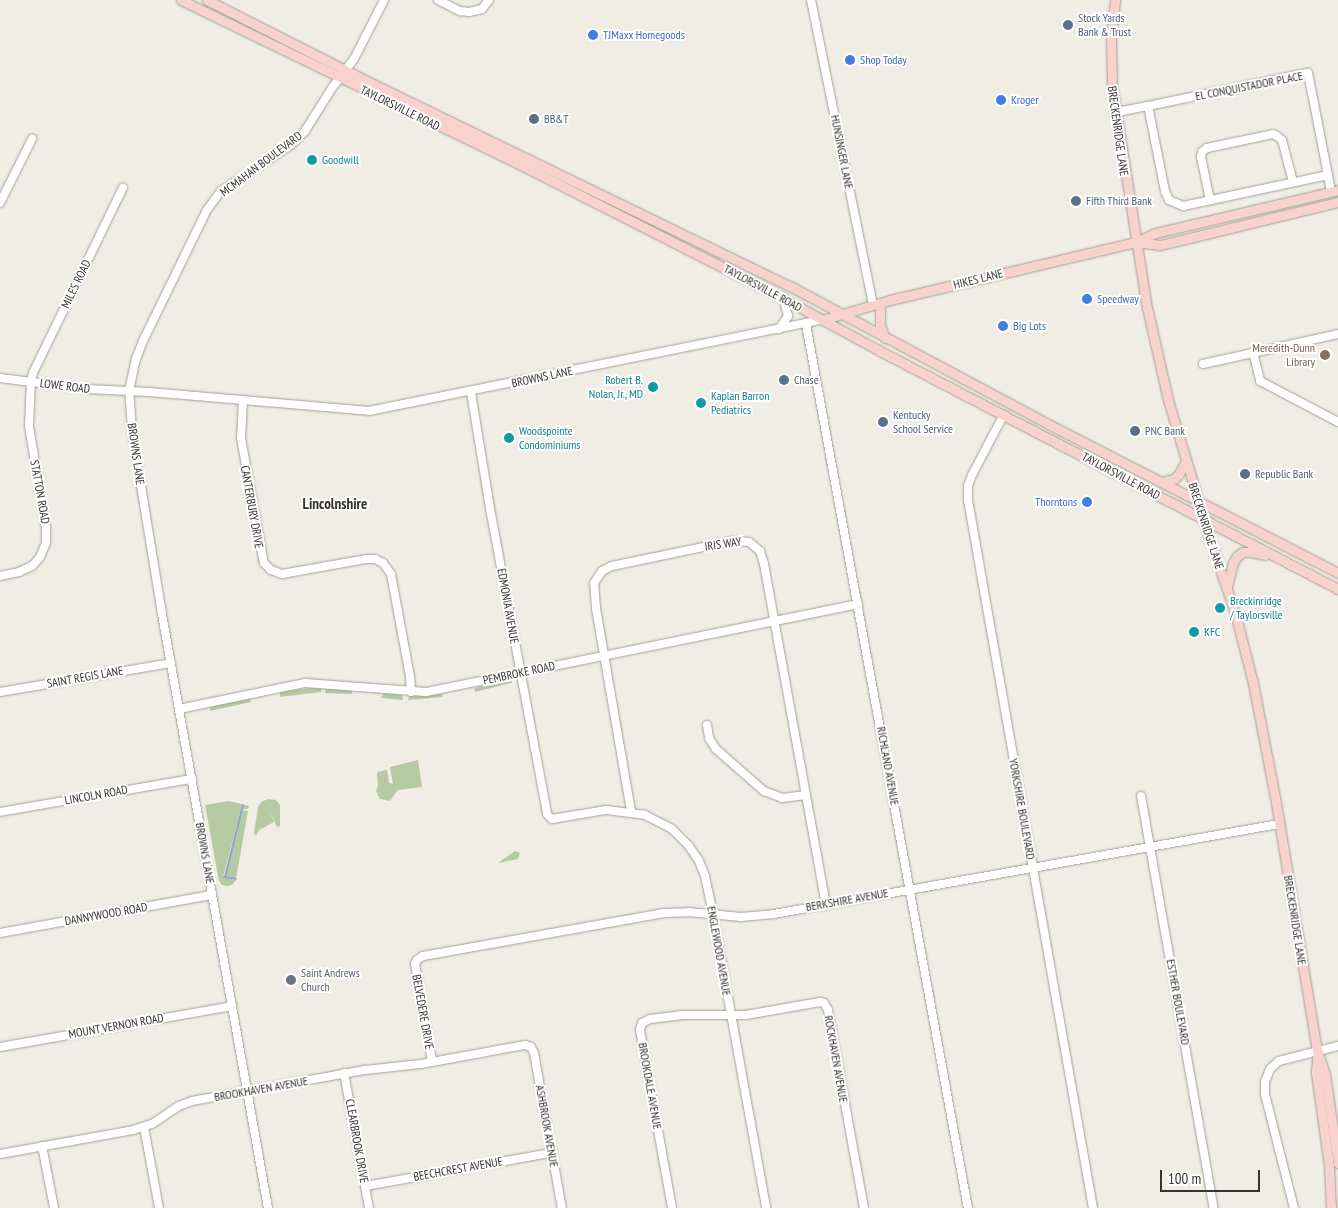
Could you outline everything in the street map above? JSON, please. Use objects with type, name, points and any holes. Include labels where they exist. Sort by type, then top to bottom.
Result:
[{"type":"main road","name":"TAYLORSVILLE ROAD","points":[[181,0],[529,169],[782,297],[1003,416],[1338,589]]},
{"type":"main road","name":"TAYLORSVILLE ROAD","points":[[207,0],[217,2],[346,70],[788,285],[1198,502],[1338,573]]},
{"type":"main road","name":"BRECKENRIDGE LANE","points":[[1115,0],[1111,38],[1111,72],[1115,116],[1155,352],[1198,502],[1227,587],[1253,682],[1317,1050],[1325,1074],[1338,1163]]},
{"type":"main road","name":"HIKES LANE","points":[[822,320],[876,304],[1136,242],[1155,233],[1334,191]]},
{"type":"main road","name":"HIKES LANE","points":[[1136,242],[1160,245],[1338,202]]},
{"type":"main road","points":[[876,304],[880,326],[885,338]]},
{"type":"main road","points":[[1161,482],[1174,479],[1186,461]]},
{"type":"main road","points":[[1227,587],[1233,563],[1243,552],[1277,557]]},
{"type":"main road","name":"BRECKENRIDGE LANE","points":[[1317,1050],[1316,1072],[1329,1165],[1331,1208]]},
{"type":"street","name":"MCMAHAN BOULEVARD","points":[[129,391],[136,360],[143,341],[206,210],[221,191],[292,144],[305,131],[354,59],[384,0]]},
{"type":"street","points":[[438,0],[460,11],[469,12],[482,8],[489,0]]},
{"type":"street","name":"HUNSINGER LANE","points":[[811,0],[876,304]]},
{"type":"street","name":"EL CONQUISTADOR PLACE","points":[[1115,116],[1122,111],[1308,73],[1328,175],[1334,191]]},
{"type":"street","points":[[1148,106],[1165,191],[1169,200],[1182,206],[1328,175]]},
{"type":"street","points":[[1210,200],[1201,157],[1202,152],[1207,148],[1273,134],[1282,140],[1293,182]]},
{"type":"street","points":[[0,203],[32,139]]},
{"type":"street","name":"MILES ROAD","points":[[31,381],[123,188]]},
{"type":"street","points":[[779,328],[788,316],[782,297]]},
{"type":"street","name":"BROWNS LANE","points":[[268,1208],[171,663],[132,430],[129,391],[369,411],[822,320]]},
{"type":"street","name":"RICHLAND AVENUE","points":[[806,324],[968,1208]]},
{"type":"street","points":[[1203,364],[1338,334]]},
{"type":"street","points":[[1253,352],[1260,381],[1338,422]]},
{"type":"street","name":"LOWE ROAD","points":[[0,378],[88,389],[129,391]]},
{"type":"street","name":"STATTON ROAD","points":[[0,576],[19,572],[32,566],[40,557],[46,543],[46,528],[29,426],[31,381]]},
{"type":"street","name":"EDMONIA AVENUE","points":[[471,392],[491,514],[547,814],[550,818]]},
{"type":"street","name":"CANTERBURY DRIVE","points":[[243,401],[240,438],[264,563],[270,570],[282,574],[366,559],[375,559],[383,564],[391,574],[410,677],[411,692]]},
{"type":"street","name":"YORKSHIRE BOULEVARD","points":[[1003,416],[972,474],[968,486],[968,500],[1093,1208]]},
{"type":"street","name":"IRIS WAY","points":[[632,811],[593,590],[596,578],[602,571],[612,566],[723,542],[744,540],[753,544],[760,551],[826,904]]},
{"type":"street","name":"PEMBROKE ROAD","points":[[179,709],[305,683],[426,692],[858,604]]},
{"type":"street","name":"SAINT REGIS LANE","points":[[0,692],[171,663]]},
{"type":"street","points":[[707,724],[709,738],[716,749],[764,792],[782,798],[806,795]]},
{"type":"street","name":"LINCOLN ROAD","points":[[0,812],[192,779]]},
{"type":"street","name":"ESTHER BOULEVARD","points":[[1141,796],[1214,1208]]},
{"type":"street","name":"ENGLEWOOD AVENUE","points":[[550,818],[606,810],[632,811],[664,824],[688,844],[703,869],[766,1208]]},
{"type":"street","name":"BERKSHIRE AVENUE","points":[[416,962],[423,956],[664,913],[689,912],[713,915],[758,916],[1279,824]]},
{"type":"street","name":"DANNYWOOD ROAD","points":[[0,933],[212,895]]},
{"type":"street","name":"BELVEDERE DRIVE","points":[[416,962],[432,1062]]},
{"type":"street","name":"ROCKHAVEN AVENUE","points":[[731,1016],[815,1002],[824,1003],[864,1208]]},
{"type":"street","name":"MOUNT VERNON ROAD","points":[[0,1047],[232,1006]]},
{"type":"street","name":"BROOKDALE AVENUE","points":[[672,1208],[640,1026],[650,1019],[681,1015],[731,1016]]},
{"type":"street","name":"BROOKHAVEN AVENUE","points":[[0,1154],[144,1127],[186,1103],[344,1073],[432,1062],[523,1045],[529,1046]]},
{"type":"street","name":"ASHBROOK AVENUE","points":[[529,1046],[534,1053],[562,1208]]},
{"type":"street","points":[[1294,1208],[1265,1094],[1265,1082],[1270,1070],[1279,1061],[1338,1046]]},
{"type":"street","name":"CLEARBROOK DRIVE","points":[[344,1073],[369,1208]]},
{"type":"street","points":[[144,1127],[159,1208]]},
{"type":"street","points":[[42,1146],[54,1208]]},
{"type":"street","name":"BEECHCREST AVENUE","points":[[365,1186],[551,1153]]},
{"type":"green space","points":[[511,679],[512,683],[475,692],[474,688]]},
{"type":"green space","points":[[321,687],[321,692],[280,697],[280,692]]},
{"type":"green space","points":[[326,688],[352,690],[352,694],[325,693]]},
{"type":"green space","points":[[384,693],[402,695],[403,700],[381,698]]},
{"type":"green space","points":[[442,694],[443,697],[408,700],[409,696]]},
{"type":"green space","points":[[250,698],[251,702],[210,711],[211,706]]},
{"type":"green space","points":[[418,760],[422,787],[398,790],[390,801],[380,799],[376,791],[378,786],[377,772],[387,770],[389,783],[393,784],[390,767]]},
{"type":"green space","points":[[268,799],[276,800],[280,805],[280,826],[277,827],[269,810],[274,822],[259,830],[256,836],[254,833],[258,807],[261,802]]},
{"type":"green space","points":[[229,801],[249,806],[248,809],[243,809],[242,805],[223,877],[236,880],[232,885],[227,886],[222,885],[219,881],[205,805]]},
{"type":"green space","points":[[241,810],[248,811],[236,879],[227,877],[226,874]]},
{"type":"green space","points":[[515,851],[520,853],[518,859],[498,863]]},
{"type":"waterway","points":[[225,877],[243,805]]},
{"type":"waterway","points":[[224,877],[236,879]]},
{"type":"place","name":"Stock Yards Bank & Trust","points":[[1068,25]]},
{"type":"place","name":"TJMaxx Homegoods","points":[[593,35]]},
{"type":"place","name":"Shop Today","points":[[850,60]]},
{"type":"place","name":"Kroger","points":[[1001,100]]},
{"type":"place","name":"BB&T","points":[[534,119]]},
{"type":"place","name":"Goodwill","points":[[312,160]]},
{"type":"place","name":"Fifth Third Bank","points":[[1076,201]]},
{"type":"place","name":"Speedway","points":[[1087,299]]},
{"type":"place","name":"Big Lots","points":[[1003,326]]},
{"type":"place","name":"Meredith-Dunn Library","points":[[1325,355]]},
{"type":"place","name":"Chase","points":[[784,380]]},
{"type":"place","name":"Robert B. Nolan, Jr., MD","points":[[653,387]]},
{"type":"place","name":"Kaplan Barron Pediatrics","points":[[701,403]]},
{"type":"place","name":"Kentucky School Service","points":[[883,422]]},
{"type":"place","name":"PNC Bank","points":[[1135,431]]},
{"type":"place","name":"Woodspointe Condominiums","points":[[509,438]]},
{"type":"place","name":"Republic Bank","points":[[1245,474]]},
{"type":"place","name":"Thorntons","points":[[1087,502]]},
{"type":"place","name":"Breckinridge / Taylorsville","points":[[1220,608]]},
{"type":"place","name":"KFC","points":[[1194,632]]},
{"type":"place","name":"Saint Andrews Church","points":[[291,980]]},
{"type":"district","name":"Lincolnshire","points":[[335,504]]}]
